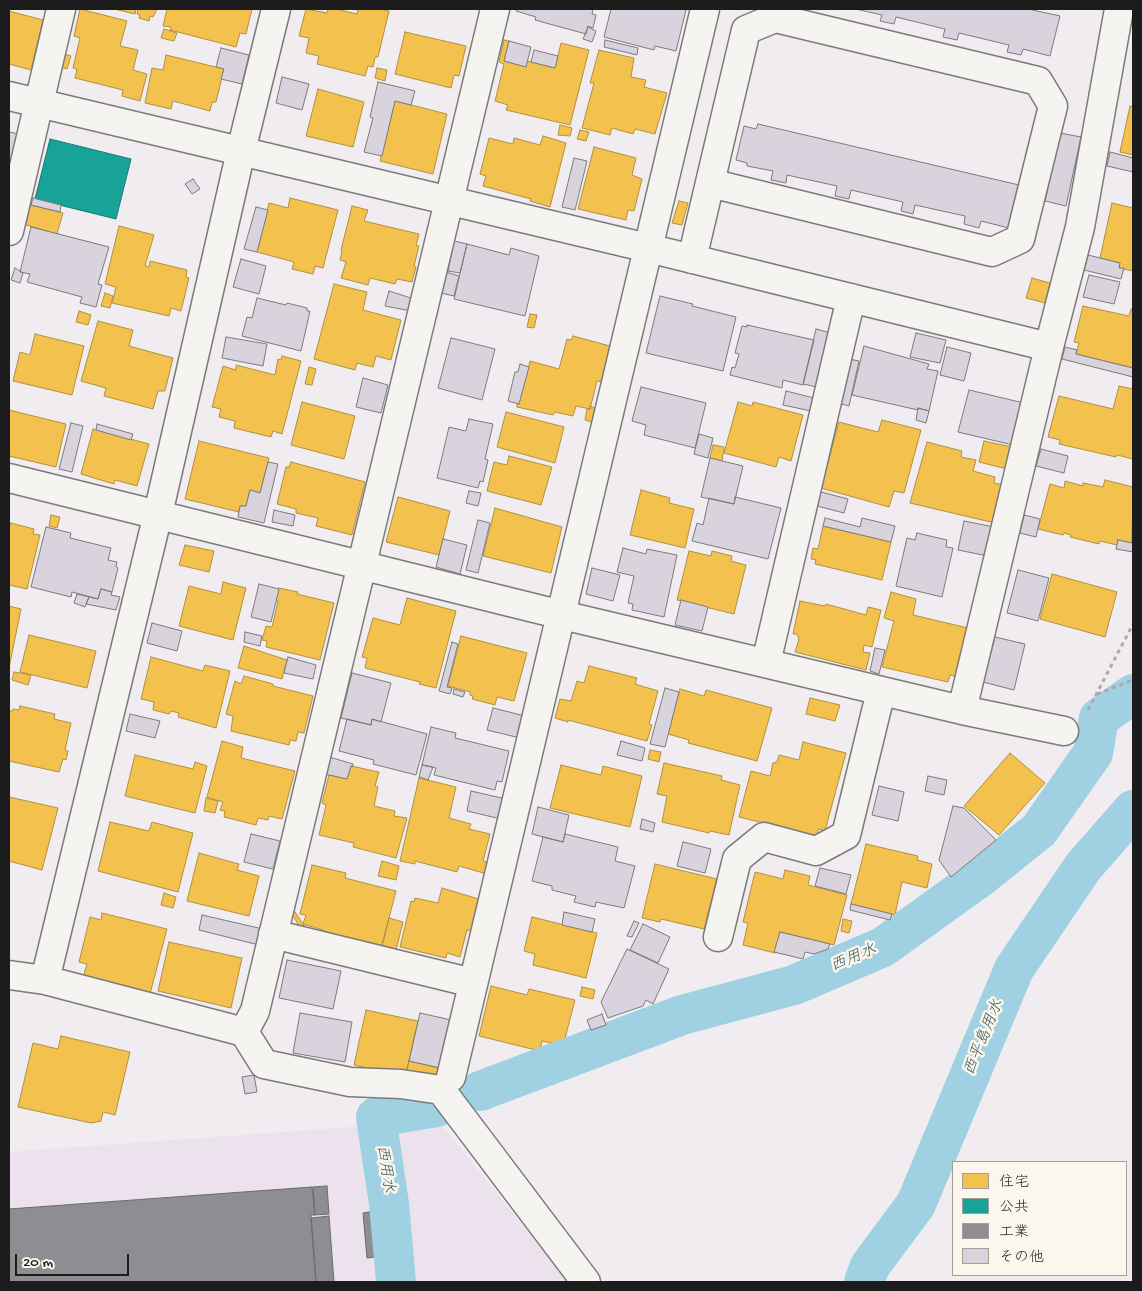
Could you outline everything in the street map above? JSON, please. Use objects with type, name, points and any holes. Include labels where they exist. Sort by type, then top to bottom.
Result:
[{"type":"street","points":[[9,231],[61,9]]},
{"type":"street","points":[[45,980],[158,514],[241,151],[276,9]]},
{"type":"street","points":[[244,1032],[255,1011],[496,9]]},
{"type":"street","points":[[451,1077],[705,9]]},
{"type":"street","points":[[962,710],[1049,347],[1080,227],[1119,9]]},
{"type":"street","points":[[692,259],[746,30],[775,18],[1038,81],[1053,106],[1020,240],[992,252],[710,183]]},
{"type":"street","points":[[9,96],[648,248],[1049,347]]},
{"type":"street","points":[[766,664],[851,298]]},
{"type":"street","points":[[9,478],[562,616],[962,710],[1064,731]]},
{"type":"street","points":[[718,937],[736,859],[764,837],[816,851],[846,835],[881,691]]},
{"type":"street","points":[[273,934],[473,983]]},
{"type":"street","points":[[9,976],[45,980],[244,1032],[264,1064],[350,1082],[401,1084],[441,1090],[586,1282]]},
{"type":"path","points":[[1064,731],[1083,718],[1133,624]]},
{"type":"path","points":[[1097,694],[1133,680]]},
{"type":"shaded area","points":[[434,1115],[568,1282],[9,1282],[9,1152],[366,1126]]},
{"type":"building: 住宅","points":[[80,9],[127,21],[120,46],[138,50],[133,70],[147,74],[140,101],[122,96],[123,90],[75,78],[77,69],[73,68],[80,38],[74,36]]},
{"type":"building: 住宅","points":[[114,9],[136,9],[135,14]]},
{"type":"building: 住宅","points":[[138,9],[157,9],[153,17],[150,16],[149,21],[139,18],[140,15],[137,14]]},
{"type":"building: 住宅","points":[[167,9],[252,9],[246,34],[240,33],[236,47],[170,30],[171,27],[163,26]]},
{"type":"building: 住宅","points":[[306,9],[327,13],[328,9],[336,9],[357,14],[358,9],[389,11],[378,57],[375,57],[373,67],[368,66],[365,76],[317,64],[319,56],[306,53],[309,38],[299,36]]},
{"type":"building: 住宅","points":[[9,11],[43,20],[31,70],[9,64]]},
{"type":"building: 住宅","points":[[164,29],[177,33],[174,41],[161,38]]},
{"type":"building: 住宅","points":[[405,32],[466,46],[459,76],[454,75],[451,88],[395,74]]},
{"type":"building: 住宅","points":[[504,40],[509,41],[504,61],[526,67],[527,61],[555,68],[561,43],[589,50],[570,125],[506,110],[508,105],[495,101],[504,64],[499,62]]},
{"type":"building: 住宅","points":[[599,50],[634,58],[631,77],[646,80],[644,87],[667,93],[655,134],[635,129],[633,134],[612,128],[610,135],[582,128],[594,83],[590,83]]},
{"type":"building: 住宅","points":[[64,54],[71,56],[67,69],[61,67]]},
{"type":"building: 住宅","points":[[166,55],[224,69],[216,102],[212,102],[210,111],[173,101],[171,109],[145,103],[152,68],[163,70]]},
{"type":"building: 住宅","points":[[377,68],[387,70],[385,81],[375,78]]},
{"type":"building: 住宅","points":[[318,89],[364,102],[353,147],[306,136]]},
{"type":"building: 住宅","points":[[395,101],[447,114],[433,174],[380,161]]},
{"type":"building: 住宅","points":[[1130,106],[1133,107],[1133,155],[1120,152]]},
{"type":"building: 住宅","points":[[560,125],[572,128],[570,136],[558,135]]},
{"type":"building: 住宅","points":[[580,130],[589,132],[586,141],[577,139]]},
{"type":"building: 住宅","points":[[543,136],[566,143],[550,207],[530,201],[531,199],[483,186],[486,176],[480,174],[489,138],[513,144],[514,138],[540,145]]},
{"type":"building: 住宅","points":[[594,147],[636,158],[632,175],[642,179],[634,211],[628,210],[626,220],[578,209]]},
{"type":"building: 住宅","points":[[290,198],[338,210],[323,268],[315,266],[313,274],[292,269],[294,262],[257,252],[269,203],[288,208]]},
{"type":"building: 住宅","points":[[679,201],[688,203],[682,225],[672,223]]},
{"type":"building: 住宅","points":[[1112,203],[1133,208],[1133,271],[1119,268],[1120,263],[1100,258]]},
{"type":"building: 住宅","points":[[30,205],[63,213],[57,234],[26,225]]},
{"type":"building: 住宅","points":[[352,206],[368,210],[364,221],[419,234],[416,245],[419,246],[414,266],[416,267],[412,282],[397,279],[395,284],[370,278],[368,285],[341,278],[346,262],[340,260],[341,250]]},
{"type":"building: 住宅","points":[[119,226],[154,235],[145,266],[149,267],[150,261],[187,270],[186,277],[189,278],[181,311],[171,308],[169,316],[112,303],[116,287],[105,284]]},
{"type":"building: 住宅","points":[[1032,278],[1050,283],[1045,303],[1026,298]]},
{"type":"building: 住宅","points":[[334,284],[367,292],[363,310],[401,320],[391,360],[376,356],[373,367],[357,363],[355,370],[314,359]]},
{"type":"building: 住宅","points":[[105,293],[113,296],[110,308],[101,306]]},
{"type":"building: 住宅","points":[[1083,306],[1129,316],[1131,309],[1133,309],[1133,368],[1076,354],[1079,343],[1074,342]]},
{"type":"building: 住宅","points":[[79,311],[91,315],[88,325],[76,322]]},
{"type":"building: 住宅","points":[[530,314],[537,315],[534,328],[527,327]]},
{"type":"building: 住宅","points":[[98,321],[133,330],[129,346],[173,358],[165,391],[158,391],[153,409],[104,396],[106,388],[81,381]]},
{"type":"building: 住宅","points":[[35,334],[84,346],[72,395],[13,381],[20,352],[30,355]]},
{"type":"building: 住宅","points":[[573,336],[610,346],[603,382],[597,381],[590,409],[576,406],[573,416],[555,412],[553,415],[517,407],[530,361],[559,369],[567,339],[571,340]]},
{"type":"building: 住宅","points":[[282,356],[301,361],[282,434],[273,431],[271,437],[234,428],[235,421],[219,417],[221,409],[212,407],[223,366],[236,370],[236,365],[275,375],[278,359],[281,360]]},
{"type":"building: 住宅","points":[[309,367],[316,369],[312,385],[305,384]]},
{"type":"building: 住宅","points":[[1119,386],[1133,389],[1133,459],[1059,444],[1060,440],[1048,437],[1059,396],[1113,409]]},
{"type":"building: 住宅","points":[[302,402],[355,416],[344,459],[291,445]]},
{"type":"building: 住宅","points":[[738,402],[752,406],[753,402],[803,415],[791,461],[779,457],[776,467],[724,453]]},
{"type":"building: 住宅","points":[[590,406],[595,408],[592,422],[585,420],[587,409],[590,409]]},
{"type":"building: 住宅","points":[[9,410],[66,424],[56,467],[9,456]]},
{"type":"building: 住宅","points":[[506,412],[564,427],[555,463],[497,447]]},
{"type":"building: 住宅","points":[[882,420],[921,430],[904,493],[894,491],[889,507],[821,488],[839,422],[878,432]]},
{"type":"building: 住宅","points":[[93,429],[149,444],[137,486],[115,480],[114,484],[81,474]]},
{"type":"building: 住宅","points":[[199,441],[269,458],[260,493],[250,490],[246,506],[240,506],[239,512],[185,499]]},
{"type":"building: 住宅","points":[[984,441],[1012,447],[1007,469],[979,462]]},
{"type":"building: 住宅","points":[[927,442],[962,451],[961,457],[976,460],[973,471],[995,477],[994,483],[1004,485],[995,523],[910,503]]},
{"type":"building: 住宅","points":[[713,445],[724,447],[722,461],[710,458]]},
{"type":"building: 住宅","points":[[509,456],[552,467],[541,505],[487,491],[494,462],[507,465]]},
{"type":"building: 住宅","points":[[291,462],[365,482],[352,535],[316,526],[318,518],[296,513],[296,509],[277,504],[286,467],[289,467]]},
{"type":"building: 住宅","points":[[1105,480],[1133,487],[1132,543],[1118,540],[1117,545],[1100,541],[1099,544],[1070,537],[1071,535],[1064,533],[1063,535],[1038,529],[1050,484],[1064,488],[1065,481],[1083,486],[1083,483],[1103,487]]},
{"type":"building: 住宅","points":[[641,490],[670,498],[669,503],[694,509],[685,548],[630,535]]},
{"type":"building: 住宅","points":[[398,497],[450,511],[439,555],[386,542]]},
{"type":"building: 住宅","points":[[495,508],[562,527],[551,573],[483,556]]},
{"type":"building: 住宅","points":[[51,515],[60,517],[57,528],[49,526]]},
{"type":"building: 住宅","points":[[11,523],[34,529],[33,534],[40,535],[27,589],[9,585],[9,528]]},
{"type":"building: 住宅","points":[[823,526],[891,542],[882,580],[815,564],[816,560],[811,559],[813,548],[818,549]]},
{"type":"building: 住宅","points":[[185,545],[214,551],[209,572],[179,565]]},
{"type":"building: 住宅","points":[[689,551],[711,556],[712,551],[732,556],[731,561],[746,565],[734,614],[677,600]]},
{"type":"building: 住宅","points":[[1052,574],[1117,592],[1105,637],[1040,619]]},
{"type":"building: 住宅","points":[[223,582],[246,588],[233,640],[179,626],[189,586],[221,594]]},
{"type":"building: 住宅","points":[[279,588],[334,603],[320,660],[266,647],[267,641],[262,640],[266,626],[272,627]]},
{"type":"building: 住宅","points":[[891,592],[916,599],[913,615],[968,628],[958,677],[950,675],[948,682],[882,667],[894,621],[884,618]]},
{"type":"building: 住宅","points":[[407,598],[456,611],[436,688],[365,668],[367,658],[362,657],[373,618],[400,625]]},
{"type":"building: 住宅","points":[[800,601],[825,606],[826,604],[866,615],[868,607],[881,610],[872,647],[864,645],[863,652],[870,653],[866,670],[795,652],[799,639],[797,634],[793,634]]},
{"type":"building: 住宅","points":[[9,606],[21,609],[9,668]]},
{"type":"building: 住宅","points":[[29,635],[96,651],[87,688],[20,672]]},
{"type":"building: 住宅","points":[[461,636],[527,653],[514,701],[497,697],[495,705],[472,699],[473,696],[470,695],[470,692],[448,686]]},
{"type":"building: 住宅","points":[[244,646],[287,660],[282,679],[238,668]]},
{"type":"building: 住宅","points":[[151,657],[203,671],[205,665],[230,671],[216,728],[178,717],[179,713],[171,711],[169,714],[153,710],[154,702],[141,699]]},
{"type":"building: 住宅","points":[[589,666],[637,678],[635,684],[658,691],[649,724],[652,725],[647,741],[555,718],[560,699],[571,701],[577,681],[584,683]]},
{"type":"building: 住宅","points":[[14,672],[31,675],[28,685],[12,680]]},
{"type":"building: 住宅","points":[[244,676],[273,684],[273,686],[313,696],[304,733],[298,732],[296,741],[290,740],[289,745],[231,731],[233,716],[226,714],[235,681],[241,684]]},
{"type":"building: 住宅","points":[[680,689],[704,696],[706,690],[772,708],[757,761],[688,743],[689,740],[668,734]]},
{"type":"building: 住宅","points":[[810,698],[840,705],[835,721],[806,714]]},
{"type":"building: 住宅","points":[[20,706],[55,714],[54,719],[71,723],[65,750],[68,751],[66,760],[63,759],[59,772],[9,761],[9,711],[13,709],[19,710]]},
{"type":"building: 住宅","points":[[222,741],[243,747],[241,758],[295,771],[282,819],[269,816],[268,820],[258,818],[256,825],[224,817],[225,811],[220,810],[223,802],[207,797]]},
{"type":"building: 住宅","points":[[803,742],[846,753],[825,831],[818,829],[817,836],[739,817],[751,771],[770,776],[773,763],[777,762],[779,755],[799,760]]},
{"type":"building: 住宅","points":[[650,750],[661,752],[659,762],[648,759]]},
{"type":"building: 住宅","points":[[1010,753],[1045,783],[999,835],[964,806]]},
{"type":"building: 住宅","points":[[135,755],[193,769],[195,762],[207,766],[195,813],[125,796]]},
{"type":"building: 住宅","points":[[664,763],[722,776],[721,780],[740,785],[729,835],[710,831],[709,833],[662,822],[667,796],[657,794]]},
{"type":"building: 住宅","points":[[561,765],[601,775],[603,766],[642,776],[630,827],[550,808]]},
{"type":"building: 住宅","points":[[351,766],[379,772],[375,786],[378,787],[374,806],[395,811],[394,816],[407,818],[396,858],[353,847],[354,843],[319,835],[326,805],[322,803],[329,775],[347,779]]},
{"type":"building: 住宅","points":[[419,778],[456,787],[449,818],[471,824],[469,829],[490,834],[483,861],[489,863],[487,874],[459,866],[457,872],[415,861],[415,864],[400,861]]},
{"type":"building: 住宅","points":[[9,797],[58,808],[42,870],[9,861]]},
{"type":"building: 住宅","points":[[206,798],[218,801],[215,813],[204,811]]},
{"type":"building: 住宅","points":[[110,822],[149,831],[152,822],[193,833],[178,892],[98,871]]},
{"type":"building: 住宅","points":[[866,844],[918,856],[917,860],[932,864],[927,888],[902,882],[895,915],[851,904]]},
{"type":"building: 住宅","points":[[199,853],[239,864],[237,870],[259,876],[249,916],[187,901]]},
{"type":"building: 住宅","points":[[382,861],[399,866],[396,880],[378,876]]},
{"type":"building: 住宅","points":[[655,864],[717,879],[704,929],[661,919],[660,922],[642,918]]},
{"type":"building: 住宅","points":[[312,865],[346,873],[345,878],[396,891],[381,949],[322,934],[323,930],[303,924],[306,915],[300,914]]},
{"type":"building: 住宅","points":[[785,870],[810,876],[808,885],[847,895],[834,945],[780,932],[775,953],[743,945],[748,923],[743,922],[755,872],[783,879]]},
{"type":"building: 住宅","points":[[442,888],[482,900],[473,931],[467,930],[460,957],[447,953],[446,958],[400,947],[411,901],[414,902],[415,898],[438,903]]},
{"type":"building: 住宅","points":[[164,893],[176,897],[173,908],[161,905]]},
{"type":"building: 住宅","points":[[295,912],[305,927],[301,929],[292,914]]},
{"type":"building: 住宅","points":[[102,913],[167,929],[150,994],[83,978],[87,964],[79,962],[90,917],[101,920]]},
{"type":"building: 住宅","points":[[532,917],[597,933],[586,978],[533,965],[535,954],[524,951]]},
{"type":"building: 住宅","points":[[389,918],[403,922],[396,950],[382,946]]},
{"type":"building: 住宅","points":[[843,919],[852,921],[849,933],[841,931]]},
{"type":"building: 住宅","points":[[169,942],[242,958],[231,1008],[158,991]]},
{"type":"building: 住宅","points":[[491,986],[527,995],[529,989],[575,1000],[563,1046],[542,1041],[540,1051],[479,1036]]},
{"type":"building: 住宅","points":[[582,987],[595,990],[593,999],[580,996]]},
{"type":"building: 住宅","points":[[366,1010],[418,1021],[405,1077],[354,1065]]},
{"type":"building: 住宅","points":[[61,1036],[130,1052],[115,1115],[103,1112],[101,1121],[91,1123],[18,1107],[33,1043],[58,1049]]},
{"type":"building: 住宅","points":[[409,1061],[440,1068],[437,1079],[405,1077]]},
{"type":"building: 公共","points":[[50,139],[131,159],[116,219],[35,199]]},
{"type":"building: 工業","points":[[327,1186],[329,1214],[315,1215],[313,1187]]},
{"type":"building: 工業","points":[[312,1187],[315,1215],[311,1215],[316,1282],[9,1282],[9,1209]]},
{"type":"building: 工業","points":[[381,1210],[385,1256],[367,1258],[363,1213]]},
{"type":"building: 工業","points":[[329,1216],[334,1282],[316,1282],[311,1218]]},
{"type":"building: その他","points":[[516,9],[593,9],[592,14],[596,15],[593,28],[588,26],[586,34],[535,20],[536,17],[516,11]]},
{"type":"building: その他","points":[[611,9],[686,10],[676,51],[655,46],[654,50],[604,37]]},
{"type":"building: その他","points":[[856,9],[1028,9],[1060,16],[1050,56],[1023,49],[1021,55],[1007,52],[1009,45],[959,33],[957,40],[943,37],[945,29],[896,17],[894,24],[880,21],[882,15]]},
{"type":"building: その他","points":[[588,27],[596,31],[592,42],[583,39]]},
{"type":"building: その他","points":[[605,40],[638,48],[637,55],[604,47]]},
{"type":"building: その他","points":[[509,41],[531,47],[526,67],[504,61]]},
{"type":"building: その他","points":[[221,48],[249,55],[242,84],[221,79],[224,69],[216,67]]},
{"type":"building: その他","points":[[534,50],[558,56],[555,68],[531,62]]},
{"type":"building: その他","points":[[282,77],[309,84],[302,110],[276,103]]},
{"type":"building: その他","points":[[378,82],[415,91],[411,105],[395,101],[382,156],[364,152],[373,118],[370,117]]},
{"type":"building: その他","points":[[758,124],[1019,185],[1009,228],[981,221],[979,228],[964,224],[965,216],[915,205],[913,214],[901,211],[903,202],[851,190],[849,199],[835,196],[837,186],[787,175],[786,183],[771,180],[773,171],[747,166],[747,163],[736,160],[744,126],[756,129]]},
{"type":"building: その他","points":[[9,132],[19,134],[9,182]]},
{"type":"building: その他","points":[[1060,133],[1081,137],[1066,206],[1045,201]]},
{"type":"building: その他","points":[[1110,152],[1133,158],[1133,172],[1107,166]]},
{"type":"building: その他","points":[[574,158],[587,161],[575,210],[562,207]]},
{"type":"building: その他","points":[[193,179],[200,189],[192,194],[185,184]]},
{"type":"building: その他","points":[[33,198],[61,205],[60,212],[31,205]]},
{"type":"building: その他","points":[[256,207],[268,210],[257,252],[244,249]]},
{"type":"building: その他","points":[[31,227],[109,247],[98,284],[102,285],[96,307],[80,303],[82,297],[27,282],[30,274],[20,272]]},
{"type":"building: その他","points":[[454,241],[467,244],[460,273],[448,271]]},
{"type":"building: その他","points":[[467,244],[509,255],[511,248],[539,256],[525,316],[454,299]]},
{"type":"building: その他","points":[[1088,255],[1120,263],[1119,268],[1124,268],[1121,279],[1084,270]]},
{"type":"building: その他","points":[[241,259],[266,266],[259,294],[233,287]]},
{"type":"building: その他","points":[[15,268],[23,273],[20,283],[11,280]]},
{"type":"building: その他","points":[[446,272],[459,276],[454,296],[441,293]]},
{"type":"building: その他","points":[[1089,275],[1120,282],[1114,304],[1083,297]]},
{"type":"building: その他","points":[[389,291],[414,299],[411,311],[385,306]]},
{"type":"building: その他","points":[[660,296],[736,317],[723,371],[646,353]]},
{"type":"building: その他","points":[[257,298],[286,305],[287,303],[307,308],[307,311],[310,311],[301,351],[242,336],[247,317],[252,318]]},
{"type":"building: その他","points":[[747,325],[814,340],[803,385],[783,380],[782,388],[730,375],[732,367],[735,368],[739,354],[735,353],[742,326],[747,327]]},
{"type":"building: その他","points":[[816,329],[831,333],[817,387],[803,384]]},
{"type":"building: その他","points":[[916,333],[946,340],[940,363],[910,357]]},
{"type":"building: その他","points":[[226,337],[267,344],[263,366],[222,358]]},
{"type":"building: その他","points":[[451,338],[495,349],[482,400],[438,388]]},
{"type":"building: その他","points":[[864,346],[929,364],[927,369],[938,371],[929,411],[852,395]]},
{"type":"building: その他","points":[[947,347],[971,353],[964,381],[940,375]]},
{"type":"building: その他","points":[[1065,347],[1077,350],[1076,354],[1133,368],[1133,377],[1062,359]]},
{"type":"building: その他","points":[[849,359],[859,361],[849,406],[838,403]]},
{"type":"building: その他","points":[[520,364],[529,367],[519,404],[508,401],[515,372],[518,372]]},
{"type":"building: その他","points":[[363,378],[388,385],[381,413],[356,407]]},
{"type":"building: その他","points":[[641,387],[706,403],[695,448],[644,435],[646,425],[632,421]]},
{"type":"building: その他","points":[[969,390],[1024,403],[1013,445],[958,432]]},
{"type":"building: その他","points":[[786,391],[814,398],[811,411],[783,405]]},
{"type":"building: その他","points":[[918,408],[929,411],[926,423],[916,420]]},
{"type":"building: その他","points":[[469,419],[493,424],[485,459],[488,460],[483,482],[480,481],[478,488],[437,478],[449,427],[466,431]]},
{"type":"building: その他","points":[[71,423],[83,426],[72,472],[59,469]]},
{"type":"building: その他","points":[[97,424],[133,434],[131,440],[96,430]]},
{"type":"building: その他","points":[[699,434],[713,438],[708,458],[694,454]]},
{"type":"building: その他","points":[[1041,449],[1068,456],[1064,473],[1036,466]]},
{"type":"building: その他","points":[[710,458],[743,466],[734,504],[701,497]]},
{"type":"building: その他","points":[[268,462],[278,464],[264,523],[238,517],[240,506],[246,506],[250,490],[260,493]]},
{"type":"building: その他","points":[[469,491],[481,493],[478,506],[466,503]]},
{"type":"building: その他","points":[[821,492],[848,499],[844,513],[817,506]]},
{"type":"building: その他","points":[[735,497],[781,508],[768,559],[692,541],[697,523],[703,525],[709,498],[734,504]]},
{"type":"building: その他","points":[[274,510],[295,515],[293,526],[272,522]]},
{"type":"building: その他","points":[[1024,515],[1040,519],[1036,537],[1020,533]]},
{"type":"building: その他","points":[[825,518],[860,527],[862,518],[895,526],[891,542],[823,526]]},
{"type":"building: その他","points":[[478,520],[490,523],[478,573],[466,570]]},
{"type":"building: その他","points":[[964,521],[994,527],[988,556],[958,550]]},
{"type":"building: その他","points":[[46,527],[71,533],[70,538],[111,548],[108,560],[117,562],[116,567],[118,568],[112,592],[101,589],[98,599],[72,592],[71,597],[31,587]]},
{"type":"building: その他","points":[[917,533],[947,540],[946,547],[953,548],[942,597],[896,586],[907,538],[915,540]]},
{"type":"building: その他","points":[[443,539],[467,545],[460,574],[436,567]]},
{"type":"building: その他","points":[[1118,540],[1132,543],[1133,540],[1133,552],[1116,549]]},
{"type":"building: その他","points":[[623,548],[646,554],[647,549],[677,555],[664,617],[632,610],[633,604],[628,603],[634,576],[617,572]]},
{"type":"building: その他","points":[[592,568],[620,575],[613,601],[586,594]]},
{"type":"building: その他","points":[[1018,570],[1049,578],[1038,621],[1007,613]]},
{"type":"building: その他","points":[[259,584],[279,589],[271,622],[251,617]]},
{"type":"building: その他","points":[[101,589],[112,592],[111,595],[120,597],[116,610],[86,604],[89,597],[98,599]]},
{"type":"building: その他","points":[[77,594],[89,597],[85,607],[74,603]]},
{"type":"building: その他","points":[[681,600],[708,607],[702,631],[675,625]]},
{"type":"building: その他","points":[[152,623],[182,631],[177,651],[147,643]]},
{"type":"building: その他","points":[[245,632],[262,636],[260,646],[244,642]]},
{"type":"building: その他","points":[[995,637],[1025,644],[1014,690],[983,682]]},
{"type":"building: その他","points":[[452,642],[458,644],[447,687],[452,688],[450,694],[439,691]]},
{"type":"building: その他","points":[[875,648],[885,650],[879,674],[870,671]]},
{"type":"building: その他","points":[[288,657],[316,665],[313,679],[284,673]]},
{"type":"building: その他","points":[[352,673],[391,683],[381,722],[372,719],[371,725],[341,718]]},
{"type":"building: その他","points":[[665,688],[679,692],[665,747],[650,744]]},
{"type":"building: その他","points":[[454,689],[465,692],[463,697],[453,694]]},
{"type":"building: その他","points":[[493,708],[525,716],[520,738],[487,730]]},
{"type":"building: その他","points":[[130,714],[160,721],[155,738],[126,731]]},
{"type":"building: その他","points":[[347,719],[371,725],[372,719],[427,734],[416,775],[373,764],[374,760],[339,751]]},
{"type":"building: その他","points":[[431,727],[456,733],[455,738],[509,751],[502,782],[497,781],[495,790],[434,775],[436,768],[422,765]]},
{"type":"building: その他","points":[[621,741],[645,748],[642,761],[617,755]]},
{"type":"building: その他","points":[[329,757],[353,764],[347,779],[325,774]]},
{"type":"building: その他","points":[[422,765],[433,767],[428,780],[419,777]]},
{"type":"building: その他","points":[[928,776],[947,780],[944,795],[925,791]]},
{"type":"building: その他","points":[[879,786],[904,792],[898,821],[872,815]]},
{"type":"building: その他","points":[[471,791],[506,799],[501,819],[467,811]]},
{"type":"building: その他","points":[[953,806],[964,808],[996,840],[951,877],[939,860]]},
{"type":"building: その他","points":[[538,807],[569,815],[563,842],[532,834]]},
{"type":"building: その他","points":[[642,819],[655,823],[653,832],[640,829]]},
{"type":"building: その他","points":[[251,834],[280,841],[273,869],[244,862]]},
{"type":"building: その他","points":[[565,834],[618,847],[615,861],[635,866],[624,908],[596,902],[595,907],[574,902],[576,896],[552,890],[552,886],[532,881],[543,837],[563,842]]},
{"type":"building: その他","points":[[683,842],[711,849],[705,873],[677,866]]},
{"type":"building: その他","points":[[820,868],[851,875],[846,894],[815,886]]},
{"type":"building: その他","points":[[851,904],[892,914],[890,920],[850,910]]},
{"type":"building: その他","points":[[564,912],[595,919],[592,932],[562,925]]},
{"type":"building: その他","points":[[202,915],[263,929],[259,945],[199,930]]},
{"type":"building: その他","points":[[634,921],[639,923],[632,937],[627,936]]},
{"type":"building: その他","points":[[643,924],[670,937],[658,963],[630,950]]},
{"type":"building: その他","points":[[780,932],[830,944],[828,949],[814,954],[805,952],[803,959],[774,952]]},
{"type":"building: その他","points":[[627,949],[669,969],[653,1004],[646,1000],[643,1006],[608,1018],[601,1002]]},
{"type":"building: その他","points":[[287,960],[341,971],[333,1009],[279,998]]},
{"type":"building: その他","points":[[300,1013],[352,1022],[345,1062],[293,1053]]},
{"type":"building: その他","points":[[420,1013],[451,1020],[440,1068],[409,1061]]},
{"type":"building: その他","points":[[602,1014],[606,1025],[591,1030],[587,1020]]},
{"type":"building: その他","points":[[254,1075],[257,1092],[245,1094],[242,1077]]},
{"type":"waterway","name":"西用水","points":[[480,1091],[682,1015],[794,985],[883,947],[983,875],[1039,830],[1093,753],[1099,718],[1133,694]]},
{"type":"waterway","name":"西平島用水","points":[[864,1282],[870,1266],[916,1204],[1014,969],[1083,867],[1133,810]]},
{"type":"waterway","name":"西用水","points":[[396,1282],[389,1204],[376,1117],[437,1107]]}]
